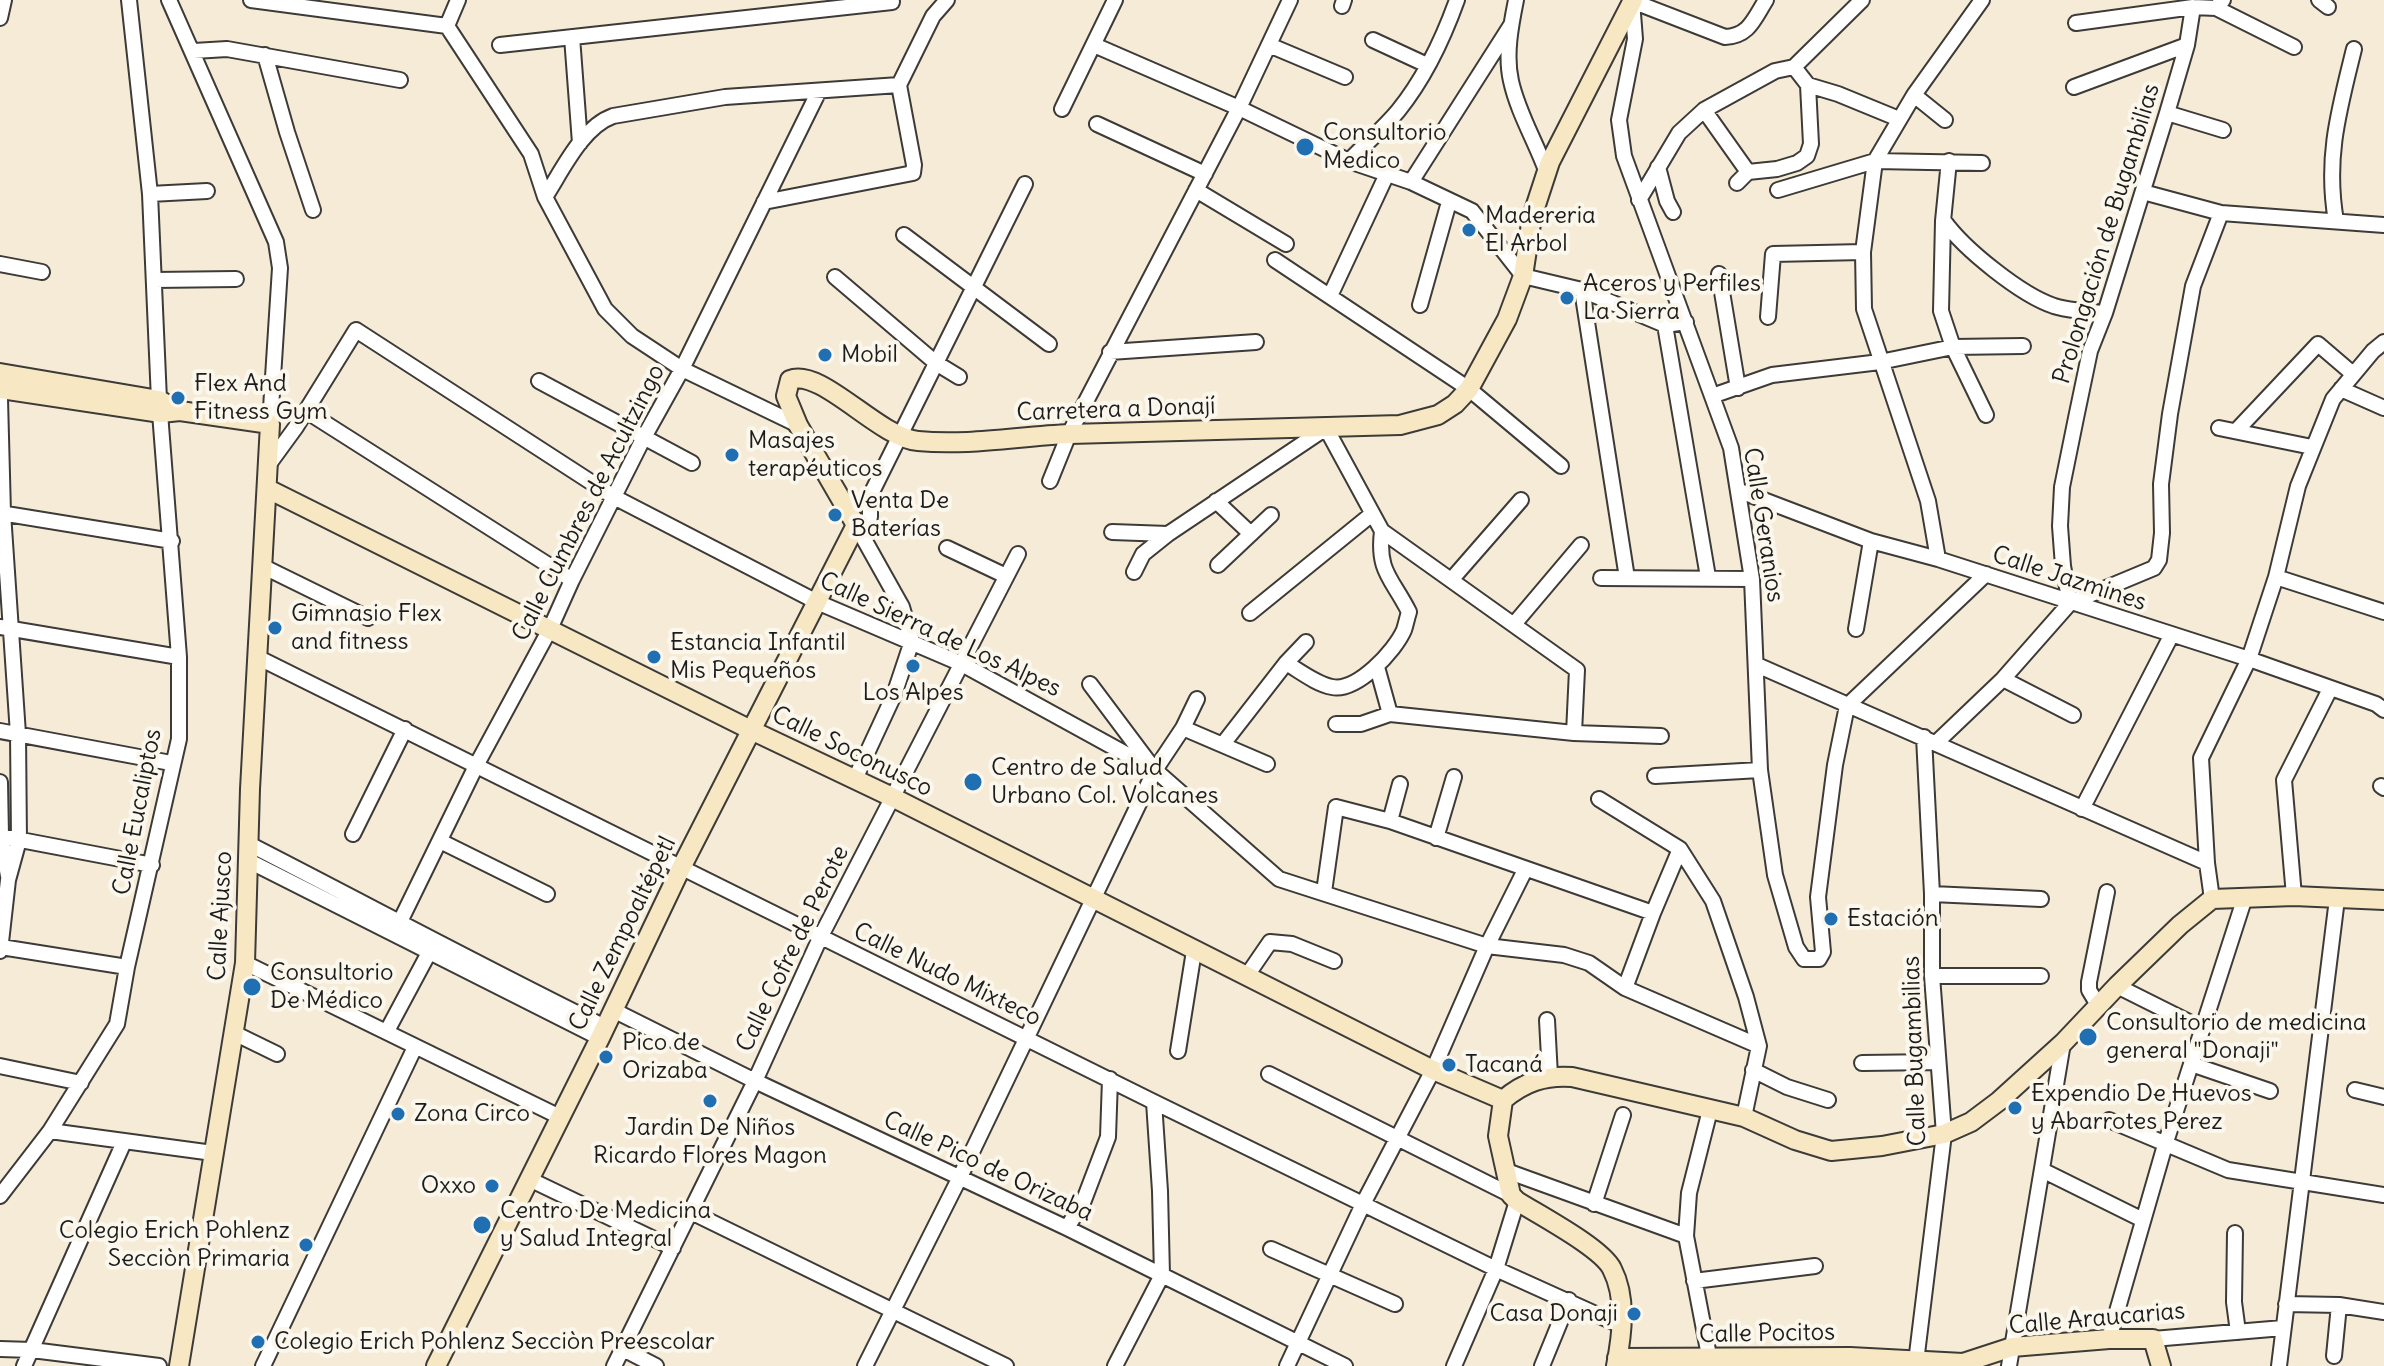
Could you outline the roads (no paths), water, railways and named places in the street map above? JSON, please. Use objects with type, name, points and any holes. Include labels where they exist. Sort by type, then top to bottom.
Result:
[{"type":"main road","name":"Carretera a Donají","points":[[863,521],[798,425],[786,396],[790,380],[798,377],[817,382],[876,424],[913,441],[1400,425],[1438,415],[1455,404],[1469,389],[1507,319],[1523,276],[1532,217],[1547,173],[1632,0]]},
{"type":"main road","points":[[0,373],[180,411],[270,424]]},
{"type":"main road","points":[[0,389],[160,406]]},
{"type":"main road","name":"Calle Ajusco","points":[[179,1366],[245,963],[270,424]]},
{"type":"main road","name":"Calle Soconusco","points":[[268,489],[892,797],[1433,1070],[1503,1100]]},
{"type":"main road","name":"Calle Zempoaltépetl","points":[[436,1366],[681,868],[817,602],[863,521]]},
{"type":"main road","points":[[1616,1362],[1622,1326],[1619,1292],[1612,1266],[1578,1239],[1514,1198],[1504,1170],[1498,1136],[1503,1100],[1518,1087],[1550,1076],[1572,1077],[1744,1117],[1795,1140],[1831,1151],[1882,1146],[1944,1134],[1971,1122],[1999,1101],[2063,1043],[2180,925],[2212,899],[2294,896],[2384,900]]},
{"type":"main road","name":"Calle Araucarias","points":[[1916,1362],[1963,1363],[2012,1347],[2109,1339],[2153,1339]]},
{"type":"main road","points":[[2153,1339],[2161,1366]]},
{"type":"main road","name":"Calle Pocitos","points":[[1616,1362],[1850,1357],[1916,1362]]},
{"type":"street","points":[[0,18],[4,0]]},
{"type":"street","name":"Calle Eucaliptos","points":[[0,1196],[50,1131],[117,1024],[171,763],[179,739],[179,657],[160,406],[150,194],[129,0]]},
{"type":"street","points":[[169,0],[276,242],[280,268],[270,424]]},
{"type":"street","points":[[251,0],[447,26],[531,154],[545,197],[605,309],[632,336],[682,369],[798,425]]},
{"type":"street","points":[[447,26],[458,0]]},
{"type":"street","points":[[764,202],[913,173],[899,85],[933,16],[947,0]]},
{"type":"street","points":[[1062,109],[1115,0]]},
{"type":"street","points":[[1050,481],[1069,434],[1239,108],[1290,0]]},
{"type":"street","points":[[1349,161],[1397,112],[1427,65],[1457,0]]},
{"type":"street","points":[[1516,0],[1511,25],[1510,77],[1547,173]]},
{"type":"street","points":[[1632,0],[1725,37],[1739,36],[1747,29],[1766,0]]},
{"type":"street","name":"Calle Geranios","points":[[1632,0],[1635,39],[1619,120],[1624,156],[1731,448],[1752,579],[1760,770],[1775,875],[1785,916],[1796,947],[1804,959],[1819,959],[1823,952],[1818,897],[1835,765],[1847,706]]},
{"type":"street","points":[[1639,200],[1679,133],[1704,110],[1775,71],[1794,67],[1862,0]]},
{"type":"street","points":[[1938,559],[1928,501],[1864,309],[1863,252],[1875,161],[1914,95],[1982,0]]},
{"type":"street","points":[[500,45],[892,2]]},
{"type":"street","points":[[2076,23],[2220,4],[2294,47]]},
{"type":"street","name":"Prolongación de Bugambilias","points":[[2070,603],[2062,553],[2062,487],[2090,351],[2105,313],[2167,113],[2187,45],[2193,7]]},
{"type":"street","points":[[1411,182],[1511,25]]},
{"type":"street","points":[[572,37],[580,143]]},
{"type":"street","points":[[1373,40],[1427,65]]},
{"type":"street","points":[[1094,45],[1239,108],[1349,161],[1411,182],[1472,211],[1523,276],[1582,290],[1665,325],[1686,322]]},
{"type":"street","points":[[1269,45],[1345,77]]},
{"type":"street","points":[[2074,87],[2187,45]]},
{"type":"street","points":[[194,51],[227,49],[400,80]]},
{"type":"street","points":[[2336,221],[2330,187],[2335,129],[2354,49]]},
{"type":"street","points":[[265,55],[313,210]]},
{"type":"street","points":[[1737,183],[1748,172],[1777,169],[1797,163],[1807,156],[1811,144],[1808,85],[1794,67]]},
{"type":"street","points":[[545,197],[580,143],[599,123],[621,114],[725,97],[899,85]]},
{"type":"street","points":[[1808,85],[1899,119]]},
{"type":"street","name":"Calle Cumbres de Acultzingo","points":[[398,928],[477,764],[550,629],[819,91]]},
{"type":"street","points":[[1914,95],[1945,120]]},
{"type":"street","points":[[1704,110],[1748,172]]},
{"type":"street","points":[[2167,113],[2223,130]]},
{"type":"street","points":[[1097,124],[1205,174]]},
{"type":"street","points":[[1778,190],[1875,161],[1982,163]]},
{"type":"street","points":[[1949,161],[1943,221],[1941,311],[1953,347],[1986,415]]},
{"type":"street","points":[[1658,167],[1673,212]]},
{"type":"street","points":[[1330,296],[1387,174]]},
{"type":"street","points":[[863,521],[870,496],[1025,184]]},
{"type":"street","points":[[1196,190],[1286,244]]},
{"type":"street","points":[[150,194],[207,191]]},
{"type":"street","points":[[2143,192],[2221,213],[2384,225]]},
{"type":"street","points":[[1420,305],[1449,202]]},
{"type":"street","points":[[1931,740],[2003,679],[2070,603],[2154,568],[2159,560],[2161,484],[2170,414],[2193,286],[2221,213]]},
{"type":"street","points":[[1943,221],[1954,236],[1973,252],[2025,290],[2052,305],[2105,313]]},
{"type":"street","points":[[904,235],[1049,344]]},
{"type":"street","points":[[1768,312],[1773,254],[1863,252]]},
{"type":"street","points":[[1275,260],[1469,389],[1561,466]]},
{"type":"street","points":[[0,264],[42,272]]},
{"type":"street","points":[[1719,274],[1738,388]]},
{"type":"street","points":[[835,277],[936,363],[959,377]]},
{"type":"street","points":[[154,280],[236,279]]},
{"type":"street","points":[[1582,290],[1627,578]]},
{"type":"street","points":[[1665,325],[1708,577]]},
{"type":"street","name":"Calle Sierra de Los Alpes","points":[[306,411],[356,330],[614,497],[817,602],[962,664],[1155,770],[1279,879],[1487,946],[1564,955],[1589,963],[1625,988],[1759,1046]]},
{"type":"street","points":[[1110,352],[1256,342]]},
{"type":"street","points":[[2212,899],[2201,758],[2249,659],[2276,577],[2298,486],[2333,399],[2384,342]]},
{"type":"street","points":[[2236,431],[2318,344],[2353,374]]},
{"type":"street","points":[[1712,396],[1772,375],[1880,362],[1953,347],[2023,346]]},
{"type":"street","points":[[539,381],[692,463]]},
{"type":"street","points":[[2341,389],[2384,408]]},
{"type":"street","points":[[0,399],[6,628],[18,734],[19,840],[8,880],[0,949],[127,967]]},
{"type":"street","points":[[269,464],[306,411],[572,580]]},
{"type":"street","points":[[1134,572],[1143,554],[1168,534],[1326,428],[1382,531],[1577,670],[1574,733]]},
{"type":"street","points":[[2219,428],[2312,447]]},
{"type":"street","name":"Calle Jazmines","points":[[1740,491],[1871,541],[1938,559],[2249,659],[2376,704],[2384,710]]},
{"type":"street","points":[[1452,579],[1521,500]]},
{"type":"street","points":[[1216,501],[1251,534]]},
{"type":"street","points":[[2,513],[172,541]]},
{"type":"street","points":[[1250,613],[1372,514]]},
{"type":"street","points":[[1218,565],[1271,515]]},
{"type":"street","name":"Carretera a Donají","points":[[863,521],[902,607],[912,641]]},
{"type":"street","points":[[1286,663],[1332,687],[1345,687],[1377,667],[1403,632],[1409,612],[1382,567],[1382,531]]},
{"type":"street","points":[[1112,532],[1168,534]]},
{"type":"street","points":[[1856,629],[1871,541]]},
{"type":"street","points":[[1515,623],[1581,545]]},
{"type":"street","points":[[947,548],[1006,576]]},
{"type":"street","name":"Calle Cofre de Perote","points":[[614,1366],[755,1081],[820,938],[1018,554]]},
{"type":"street","points":[[262,566],[368,618]]},
{"type":"street","points":[[1847,706],[1986,574]]},
{"type":"street","points":[[2276,577],[2384,612]]},
{"type":"street","points":[[1601,578],[1752,579]]},
{"type":"street","points":[[6,628],[179,657]]},
{"type":"street","points":[[2082,809],[2171,636]]},
{"type":"street","points":[[855,779],[894,695],[912,641]]},
{"type":"street","points":[[1223,744],[1306,642]]},
{"type":"street","name":"Calle Nudo Mixteco","points":[[257,657],[1154,1102],[1496,1269],[1622,1326]]},
{"type":"street","points":[[1757,665],[2207,863]]},
{"type":"street","points":[[1377,667],[1390,714]]},
{"type":"street","points":[[2003,679],[2073,715]]},
{"type":"street","points":[[1090,684],[1155,770]]},
{"type":"street","points":[[2294,896],[2284,780],[2330,689]]},
{"type":"street","points":[[865,1366],[959,1179],[1155,770],[1183,728],[1197,699]]},
{"type":"street","points":[[1336,724],[1361,724],[1390,714],[1574,733],[1661,736]]},
{"type":"street","points":[[1183,728],[1267,764]]},
{"type":"street","points":[[353,834],[405,729]]},
{"type":"street","points":[[0,731],[171,763]]},
{"type":"street","name":"Calle Bugambilias","points":[[1916,1362],[1944,1134],[1932,976],[1931,740]]},
{"type":"street","points":[[1655,776],[1760,770]]},
{"type":"street","points":[[1436,838],[1454,777]]},
{"type":"street","points":[[0,782],[1,836],[8,880]]},
{"type":"street","points":[[1390,821],[1400,784]]},
{"type":"street","points":[[1599,799],[1680,849],[1713,901],[1746,997],[1759,1046],[1744,1117]]},
{"type":"street","points":[[1324,892],[1336,807],[1390,821],[1653,913]]},
{"type":"street","points":[[1,836],[152,865]]},
{"type":"street","points":[[440,841],[547,894]]},
{"type":"street","points":[[1625,988],[1680,849]]},
{"type":"street","points":[[249,853],[432,948],[606,1025]]},
{"type":"street","points":[[1287,1366],[1364,1202],[1433,1070],[1487,946],[1525,870]]},
{"type":"street","points":[[2098,1005],[2089,990],[2089,982],[2107,892]]},
{"type":"street","points":[[1932,894],[2041,899]]},
{"type":"street","points":[[2109,1339],[2165,1145],[2245,897]]},
{"type":"street","points":[[2279,1366],[2337,899]]},
{"type":"street","points":[[1246,977],[1270,942],[1292,944],[1334,961]]},
{"type":"street","points":[[387,1031],[432,948]]},
{"type":"street","points":[[1178,1051],[1194,951]]},
{"type":"street","points":[[245,963],[560,1117]]},
{"type":"street","points":[[1932,976],[2041,976]]},
{"type":"street","points":[[2117,986],[2203,1029]]},
{"type":"street","points":[[1547,1020],[1550,1076]]},
{"type":"street","name":"Calle Pico de Orizaba","points":[[606,1025],[755,1081],[1067,1228],[1345,1366]]},
{"type":"street","points":[[234,1033],[277,1054]]},
{"type":"street","points":[[2009,1366],[2063,1043]]},
{"type":"street","points":[[263,1366],[415,1047]]},
{"type":"street","points":[[1862,1063],[1937,1062]]},
{"type":"street","points":[[2191,1064],[2270,1091]]},
{"type":"street","points":[[0,1066],[81,1083]]},
{"type":"street","points":[[1753,1070],[1787,1087],[1828,1100]]},
{"type":"street","points":[[1269,1074],[1514,1198],[1496,1269],[1454,1366]]},
{"type":"street","points":[[1067,1228],[1084,1200],[1108,1137],[1110,1079]]},
{"type":"street","points":[[2355,1090],[2384,1097]]},
{"type":"street","points":[[1115,1366],[1162,1275],[1154,1102]]},
{"type":"street","points":[[1710,1110],[1689,1193],[1686,1236],[1710,1362]]},
{"type":"street","points":[[1594,1204],[1623,1115]]},
{"type":"street","points":[[2109,1120],[2228,1170],[2384,1195]]},
{"type":"street","points":[[50,1131],[213,1153]]},
{"type":"street","points":[[24,1366],[124,1142]]},
{"type":"street","points":[[0,1169],[15,1178]]},
{"type":"street","points":[[1504,1170],[1686,1236]]},
{"type":"street","points":[[2042,1170],[2143,1220]]},
{"type":"street","points":[[529,1179],[673,1248]]},
{"type":"street","points":[[689,1211],[1006,1366]]},
{"type":"street","points":[[2235,1233],[2234,1302],[2238,1332]]},
{"type":"street","points":[[1271,1249],[1395,1304]]},
{"type":"street","points":[[1694,1281],[1815,1266]]},
{"type":"street","points":[[1542,1366],[1569,1300]]},
{"type":"street","points":[[2286,1304],[2339,1305],[2384,1312]]},
{"type":"street","points":[[2334,1356],[2339,1305]]},
{"type":"street","name":"Calle Araucarias","points":[[2153,1339],[2283,1328]]},
{"type":"street","points":[[0,1349],[32,1350],[159,1366]]},
{"type":"street","points":[[623,1349],[656,1366]]},
{"type":"place","name":"Consultorio Medico","points":[[1305,147]]},
{"type":"place","name":"Madereria El Arbol","points":[[1469,230]]},
{"type":"place","name":"Aceros y Perfiles La Sierra","points":[[1567,298]]},
{"type":"place","name":"Mobil","points":[[825,355]]},
{"type":"place","name":"Flex And Fitness Gym","points":[[178,398]]},
{"type":"place","name":"Masajes terapéuticos","points":[[732,455]]},
{"type":"place","name":"Venta De Baterías","points":[[835,515]]},
{"type":"place","name":"Gimnasio Flex and fitness","points":[[275,628]]},
{"type":"place","name":"Estancia Infantil Mis Pequeños","points":[[654,657]]},
{"type":"place","name":"Los Alpes","points":[[913,666]]},
{"type":"place","name":"Centro de Salud Urbano Col. Volcanes","points":[[973,782]]},
{"type":"place","name":"Estación","points":[[1831,919]]},
{"type":"place","name":"Consultorio De Médico","points":[[252,987]]},
{"type":"place","name":"Consultorio de medicina general \"Donaji\"","points":[[2088,1037]]},
{"type":"place","name":"Pico de Orizaba","points":[[606,1057]]},
{"type":"place","name":"Tacaná","points":[[1449,1065]]},
{"type":"place","name":"Jardin De Niños Ricardo Flores Magon","points":[[710,1101]]},
{"type":"place","name":"Expendio De Huevos y Abarrotes Perez","points":[[2015,1108]]},
{"type":"place","name":"Zona Circo","points":[[398,1114]]},
{"type":"place","name":"Oxxo","points":[[492,1186]]},
{"type":"place","name":"Centro De Medicina y Salud Integral","points":[[482,1225]]},
{"type":"place","name":"Colegio Erich Pohlenz Secciòn Primaria","points":[[306,1245]]},
{"type":"place","name":"Casa Donaji","points":[[1634,1314]]},
{"type":"place","name":"Colegio Erich Pohlenz Secciòn Preescolar","points":[[258,1342]]}]
